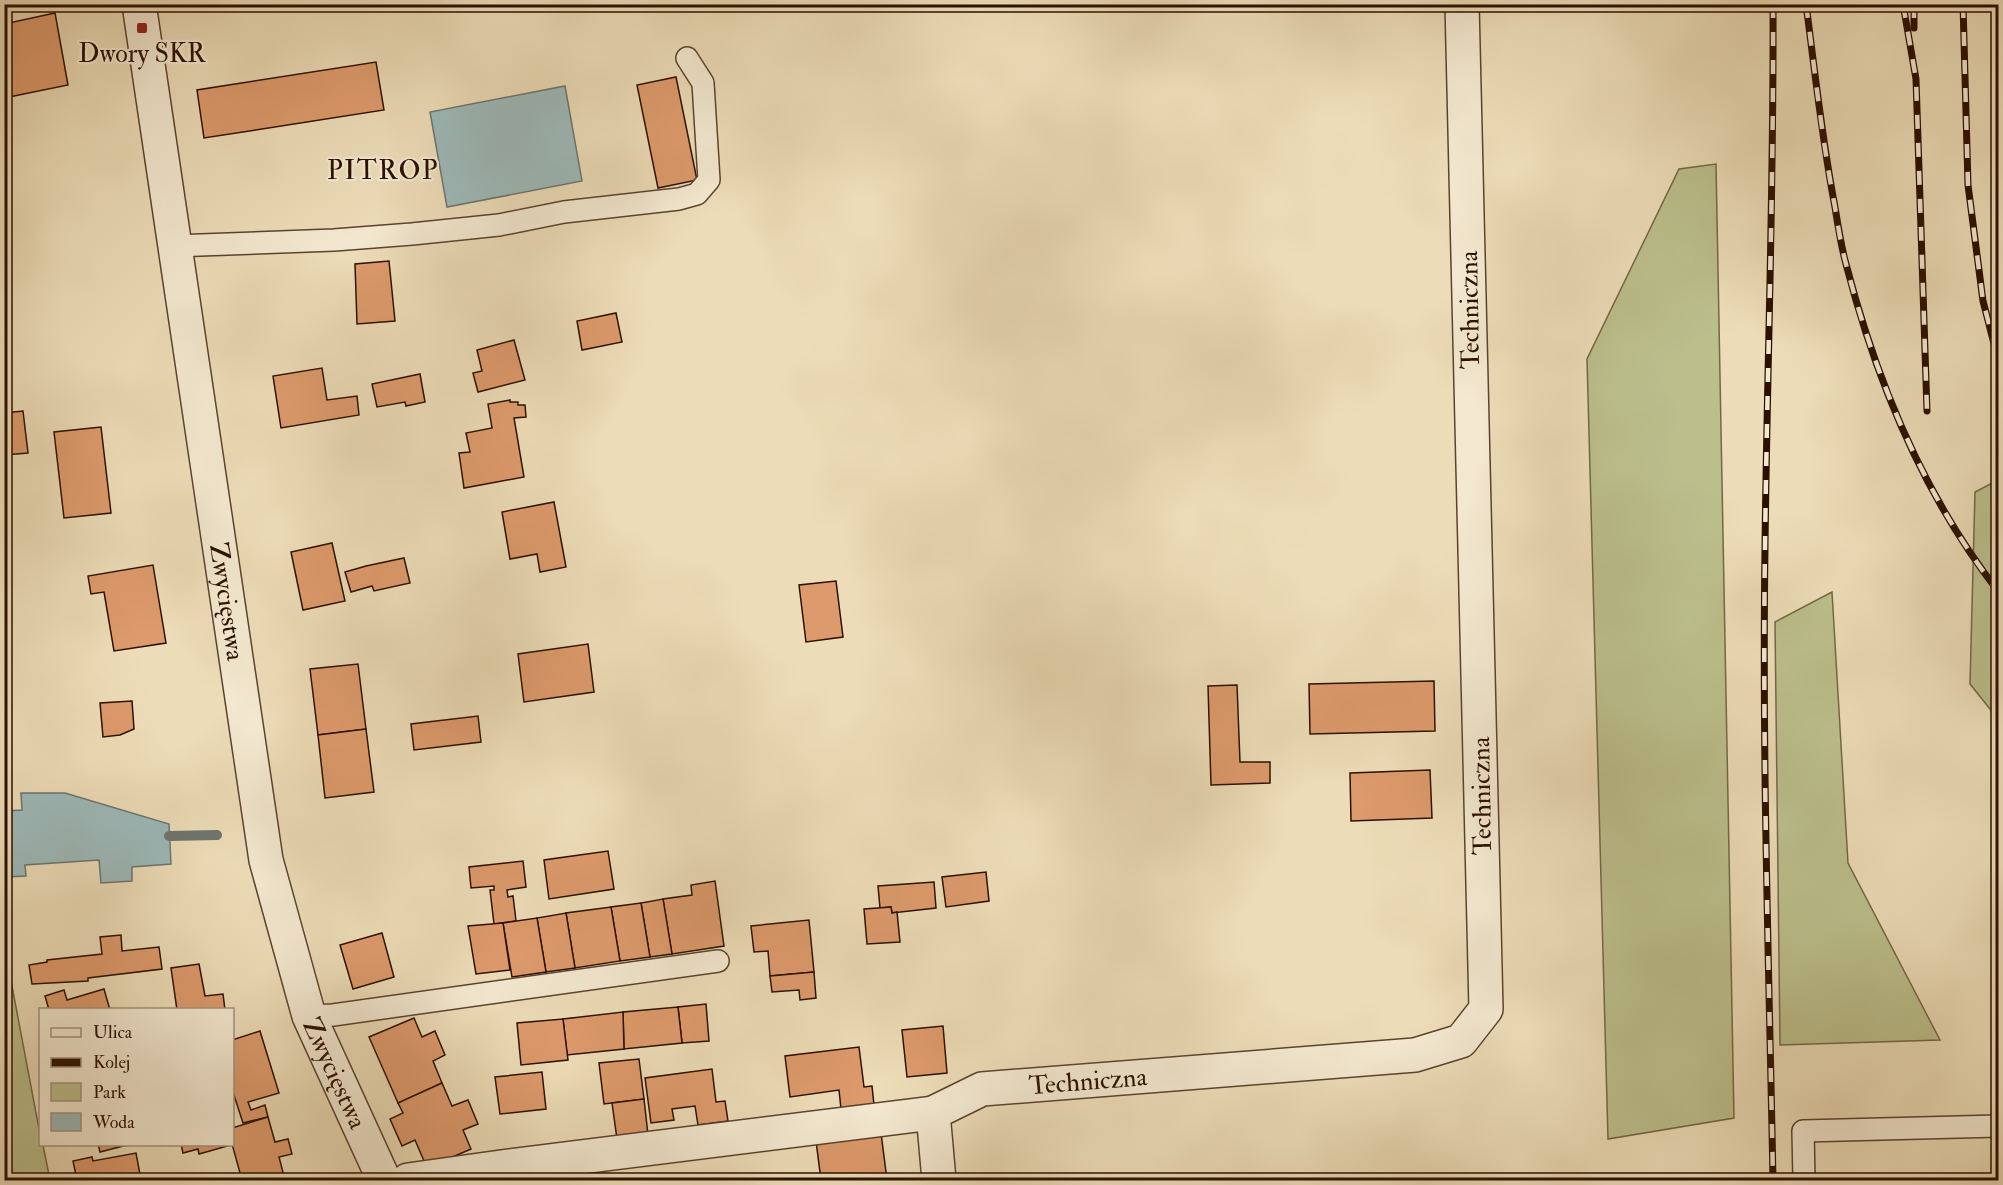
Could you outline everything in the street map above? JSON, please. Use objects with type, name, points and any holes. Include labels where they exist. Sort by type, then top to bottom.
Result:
[{"type":"street","name":"Zwycięstwa","points":[[139,4],[173,246],[266,860],[309,1016],[384,1180]]},
{"type":"street","name":"Techniczna","points":[[408,1180],[933,1113],[982,1089],[1415,1055],[1461,1041],[1486,1010],[1462,4]]},
{"type":"street","points":[[933,1113],[939,1180]]},
{"type":"lane","points":[[173,246],[334,240],[488,226],[564,212],[679,199],[697,194],[709,180],[703,83],[687,58]]},
{"type":"lane","points":[[309,1016],[333,1015],[717,961]]},
{"type":"lane","points":[[1804,1180],[1803,1131],[1998,1126]]},
{"type":"green space","points":[[1716,164],[1734,1118],[1608,1139],[1587,359],[1679,169]]},
{"type":"green space","points":[[1998,480],[1998,719],[1970,684],[1975,492]]},
{"type":"green space","points":[[1832,592],[1848,863],[1940,1040],[1780,1045],[1775,622]]},
{"type":"green space","points":[[5,949],[39,1129],[39,1146],[43,1146],[50,1180],[5,1180]]},
{"type":"water","points":[[565,86],[582,181],[447,207],[430,112]]},
{"type":"water","points":[[21,793],[65,793],[169,824],[171,864],[132,867],[132,881],[101,883],[99,860],[25,865],[26,876],[5,877],[5,811],[22,810]]},
{"type":"building","points":[[55,13],[68,85],[4,98],[4,24]]},
{"type":"building","points":[[376,62],[384,110],[204,138],[197,90]]},
{"type":"building","points":[[676,77],[697,180],[658,188],[637,85]]},
{"type":"building","points":[[389,261],[395,321],[357,324],[355,264]]},
{"type":"building","points":[[616,313],[622,342],[582,350],[577,321]]},
{"type":"building","points":[[514,340],[525,380],[478,392],[473,373],[482,371],[477,350]]},
{"type":"building","points":[[322,368],[327,400],[357,396],[359,415],[281,428],[273,376]]},
{"type":"building","points":[[420,374],[425,402],[406,406],[405,402],[377,407],[372,384]]},
{"type":"building","points":[[510,400],[510,402],[518,402],[518,405],[525,405],[526,417],[514,418],[524,477],[464,488],[459,453],[470,452],[466,433],[492,428],[488,404]]},
{"type":"building","points":[[23,411],[28,453],[4,455],[4,413]]},
{"type":"building","points":[[101,427],[111,513],[64,518],[54,432]]},
{"type":"building","points":[[554,502],[566,567],[540,572],[537,554],[510,559],[502,512]]},
{"type":"building","points":[[332,543],[345,601],[303,610],[291,552]]},
{"type":"building","points":[[404,558],[410,583],[374,591],[372,586],[351,592],[345,572]]},
{"type":"building","points":[[153,565],[166,643],[114,651],[104,592],[91,594],[88,576]]},
{"type":"building","points":[[836,581],[843,637],[806,642],[799,585]]},
{"type":"building","points":[[588,644],[594,692],[524,702],[518,654]]},
{"type":"building","points":[[358,664],[366,729],[318,735],[310,669]]},
{"type":"building","points":[[1434,681],[1435,731],[1310,734],[1309,684]]},
{"type":"building","points":[[1237,685],[1240,762],[1270,762],[1270,783],[1211,785],[1208,686]]},
{"type":"building","points":[[132,701],[134,729],[120,735],[103,737],[100,703]]},
{"type":"building","points":[[478,716],[481,742],[414,750],[411,724]]},
{"type":"building","points":[[366,729],[374,792],[325,798],[318,735]]},
{"type":"building","points":[[1430,770],[1432,818],[1351,821],[1350,773]]},
{"type":"building","points":[[608,851],[614,889],[549,899],[544,860]]},
{"type":"building","points":[[523,861],[526,887],[507,890],[508,897],[513,896],[516,921],[494,924],[490,890],[494,890],[494,886],[471,888],[469,867]]},
{"type":"building","points":[[986,872],[989,901],[946,907],[942,877]]},
{"type":"building","points":[[715,881],[724,946],[672,954],[663,899],[692,895],[691,885]]},
{"type":"building","points":[[934,882],[936,908],[892,913],[891,907],[880,908],[878,886]]},
{"type":"building","points":[[663,899],[672,954],[650,957],[641,903]]},
{"type":"building","points":[[641,903],[650,957],[620,961],[611,907]]},
{"type":"building","points":[[611,907],[620,961],[575,968],[566,913]]},
{"type":"building","points":[[891,907],[892,913],[897,912],[900,942],[867,944],[864,909]]},
{"type":"building","points":[[566,913],[575,968],[546,972],[537,918]]},
{"type":"building","points":[[537,918],[546,972],[512,977],[503,923]]},
{"type":"building","points":[[809,920],[814,972],[770,976],[768,951],[754,952],[751,926]]},
{"type":"building","points":[[503,923],[510,970],[476,974],[468,926]]},
{"type":"building","points":[[382,933],[394,977],[353,989],[340,945]]},
{"type":"building","points":[[121,935],[122,951],[159,947],[162,969],[88,978],[88,981],[32,984],[29,965],[47,962],[47,960],[102,954],[100,937]]},
{"type":"building","points":[[199,964],[205,996],[223,994],[225,1008],[177,1008],[171,968]]},
{"type":"building","points":[[814,972],[816,998],[800,1000],[799,990],[772,992],[770,976]]},
{"type":"building","points":[[104,989],[109,1008],[48,1008],[45,996],[64,990],[67,1000]]},
{"type":"building","points":[[706,1004],[709,1041],[682,1043],[678,1007]]},
{"type":"building","points":[[678,1007],[682,1043],[624,1049],[623,1012]]},
{"type":"building","points":[[623,1012],[624,1049],[567,1055],[563,1019]]},
{"type":"building","points":[[414,1018],[422,1037],[435,1031],[445,1055],[433,1061],[442,1083],[398,1103],[369,1037]]},
{"type":"building","points":[[563,1019],[568,1060],[521,1065],[517,1023]]},
{"type":"building","points":[[943,1026],[947,1073],[907,1077],[902,1030]]},
{"type":"building","points":[[260,1031],[279,1093],[248,1102],[251,1110],[265,1105],[268,1117],[243,1123],[234,1095],[234,1039]]},
{"type":"building","points":[[859,1047],[864,1087],[872,1086],[874,1105],[841,1109],[839,1090],[790,1097],[785,1056]]},
{"type":"building","points":[[639,1059],[644,1099],[604,1104],[599,1063]]},
{"type":"building","points":[[712,1069],[716,1102],[725,1101],[728,1121],[698,1125],[695,1106],[672,1109],[674,1120],[651,1123],[645,1078]]},
{"type":"building","points":[[542,1072],[546,1109],[500,1114],[495,1077]]},
{"type":"building","points":[[442,1083],[452,1106],[468,1100],[478,1124],[463,1130],[471,1149],[427,1168],[415,1140],[402,1146],[390,1119],[403,1113],[398,1103]]},
{"type":"building","points":[[644,1099],[648,1135],[617,1139],[612,1103]]},
{"type":"building","points":[[268,1117],[275,1142],[288,1139],[292,1154],[279,1157],[285,1180],[242,1180],[233,1146],[234,1127]]},
{"type":"building","points":[[881,1133],[887,1180],[821,1180],[816,1141]]},
{"type":"building","points":[[98,1146],[123,1146],[100,1152]]},
{"type":"building","points":[[181,1146],[227,1146],[199,1154],[198,1149],[183,1153]]},
{"type":"building","points":[[136,1153],[141,1180],[77,1180],[73,1161],[92,1157],[93,1161]]},
{"type":"waterway","points":[[169,836],[217,835]]},
{"type":"railway","points":[[1773,4],[1764,627],[1766,864],[1773,1180]]},
{"type":"railway","points":[[1806,4],[1822,131],[1841,243],[1872,351],[1925,476],[1971,554],[1998,591]]},
{"type":"railway","points":[[1903,4],[1916,79],[1927,411]]},
{"type":"railway","points":[[1914,4],[1914,28]]},
{"type":"railway","points":[[1963,4],[1968,185],[1983,301],[1998,359]]},
{"type":"place","name":"Dwory SKR","points":[[142,28]]},
{"type":"district","name":"PITROP","points":[[383,170]]}]
